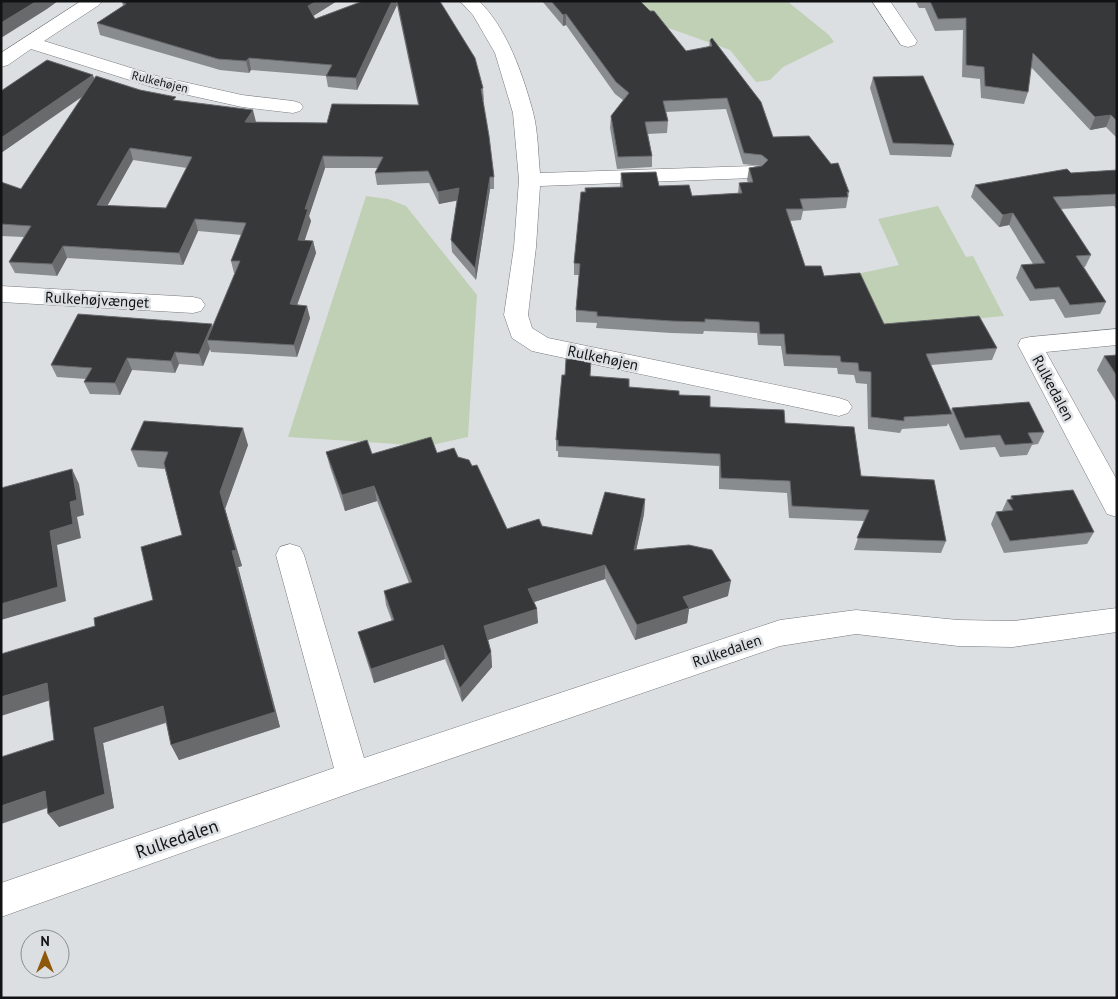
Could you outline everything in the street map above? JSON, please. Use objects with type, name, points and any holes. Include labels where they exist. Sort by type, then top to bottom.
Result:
[{"type":"street","points":[[1,62],[93,1]]},
{"type":"street","name":"Rulkehøjen","points":[[469,1],[480,12],[504,53],[523,112],[530,180],[525,247],[516,315],[521,332],[541,345],[839,407]]},
{"type":"street","points":[[880,1],[908,41]]},
{"type":"street","name":"Rulkehøjen","points":[[30,43],[152,81],[242,101],[293,107]]},
{"type":"street","points":[[530,180],[752,172]]},
{"type":"street","name":"Rulkehøjvænget","points":[[1,294],[193,305]]},
{"type":"street","name":"Rulkedalen","points":[[1117,337],[1030,345],[1117,506]]},
{"type":"street","points":[[290,555],[353,777]]},
{"type":"street","name":"Rulkedalen","points":[[1,900],[353,777],[780,634],[856,622],[958,633],[1013,634],[1117,620]]},
{"type":"green space","points":[[628,1],[787,1],[829,35],[834,42],[783,67],[770,80],[756,82],[730,50],[649,21]]},
{"type":"green space","points":[[366,196],[388,199],[406,206],[477,295],[468,437],[427,446],[288,437]]},
{"type":"green space","points":[[938,206],[966,257],[973,256],[1004,316],[876,328],[852,275],[899,265],[878,219]]},
{"type":"building","points":[[1,1],[37,1],[1,23]]},
{"type":"building","points":[[123,1],[317,1],[308,6],[315,19],[363,1],[392,1],[356,78],[326,76],[332,65],[249,58],[246,61],[218,59],[97,23],[126,4]]},
{"type":"building","points":[[397,1],[439,1],[475,58],[483,88],[481,89],[494,177],[490,177],[475,268],[451,240],[459,188],[438,192],[428,171],[375,173],[383,157],[323,156],[305,209],[308,209],[298,240],[313,241],[290,304],[307,306],[294,345],[207,340],[240,261],[231,261],[246,223],[195,219],[179,253],[63,246],[52,264],[9,262],[31,226],[1,224],[1,182],[21,189],[96,76],[140,90],[176,97],[173,100],[253,110],[245,122],[327,123],[332,104],[419,105]],"holes":[[[130,148],[192,157],[166,208],[97,205]]]},
{"type":"building","points":[[551,1],[640,1],[650,11],[654,11],[686,51],[712,46],[710,40],[712,38],[761,102],[773,137],[809,136],[831,164],[838,163],[849,192],[847,192],[848,197],[800,199],[803,209],[786,209],[805,266],[821,266],[824,276],[860,273],[884,324],[979,316],[997,348],[926,354],[952,414],[904,417],[904,421],[871,417],[871,372],[859,371],[858,363],[841,362],[840,356],[786,354],[784,334],[760,334],[759,322],[705,319],[705,322],[672,321],[597,316],[597,312],[576,310],[580,264],[574,263],[581,192],[586,192],[585,188],[623,187],[621,173],[656,172],[659,186],[689,185],[692,196],[742,193],[739,183],[753,182],[749,168],[762,166],[768,160],[762,155],[744,153],[727,98],[663,101],[668,121],[645,122],[652,156],[618,157],[611,116],[629,93],[616,82],[566,14],[563,15]]},
{"type":"building","points":[[930,1],[1117,1],[1117,121],[1111,115],[1095,117],[1033,53],[1028,92],[985,86],[984,67],[966,65],[966,18],[938,19]]},
{"type":"building","points":[[47,60],[93,75],[1,138],[1,91]]},
{"type":"building","points":[[923,76],[954,145],[893,143],[873,77]]},
{"type":"building","points":[[1067,169],[1071,173],[1117,170],[1117,194],[1053,197],[1091,255],[1076,256],[1106,302],[1070,305],[1059,287],[1035,289],[1021,265],[1045,263],[1013,213],[1003,215],[975,185]]},
{"type":"building","points":[[78,314],[212,324],[199,354],[175,352],[171,361],[127,358],[115,383],[84,382],[92,368],[51,365]]},
{"type":"building","points":[[1117,355],[1117,376],[1104,356]]},
{"type":"building","points":[[566,359],[591,360],[590,376],[629,379],[629,387],[679,391],[679,395],[710,396],[710,407],[784,410],[785,423],[854,427],[861,476],[934,480],[946,541],[857,538],[869,510],[792,506],[790,481],[721,478],[720,454],[558,446],[558,440],[556,440],[562,375],[565,375]]},
{"type":"building","points":[[1029,402],[1044,432],[1028,433],[1033,443],[1005,445],[1000,435],[965,438],[952,408]]},
{"type":"building","points":[[144,421],[243,428],[220,492],[236,550],[232,551],[275,712],[171,745],[163,706],[94,728],[105,794],[48,814],[45,791],[1,806],[1,757],[54,740],[47,683],[1,697],[1,654],[95,626],[94,618],[153,600],[141,547],[182,535],[164,463],[168,452],[131,450]]},
{"type":"building","points":[[431,437],[437,453],[454,448],[458,457],[469,460],[472,466],[477,465],[507,529],[539,519],[542,526],[592,535],[605,492],[645,499],[634,550],[689,545],[712,550],[731,581],[683,597],[689,608],[637,625],[605,565],[528,589],[537,609],[484,626],[491,652],[460,688],[443,645],[371,669],[358,632],[394,620],[384,591],[412,582],[374,486],[342,495],[326,452],[367,440],[372,454]]},
{"type":"building","points":[[72,469],[77,500],[70,502],[73,524],[50,531],[58,587],[1,604],[1,488]]},
{"type":"building","points":[[1073,490],[1094,532],[1010,541],[996,512],[1013,510],[1007,500],[1013,499],[1011,496]]}]
